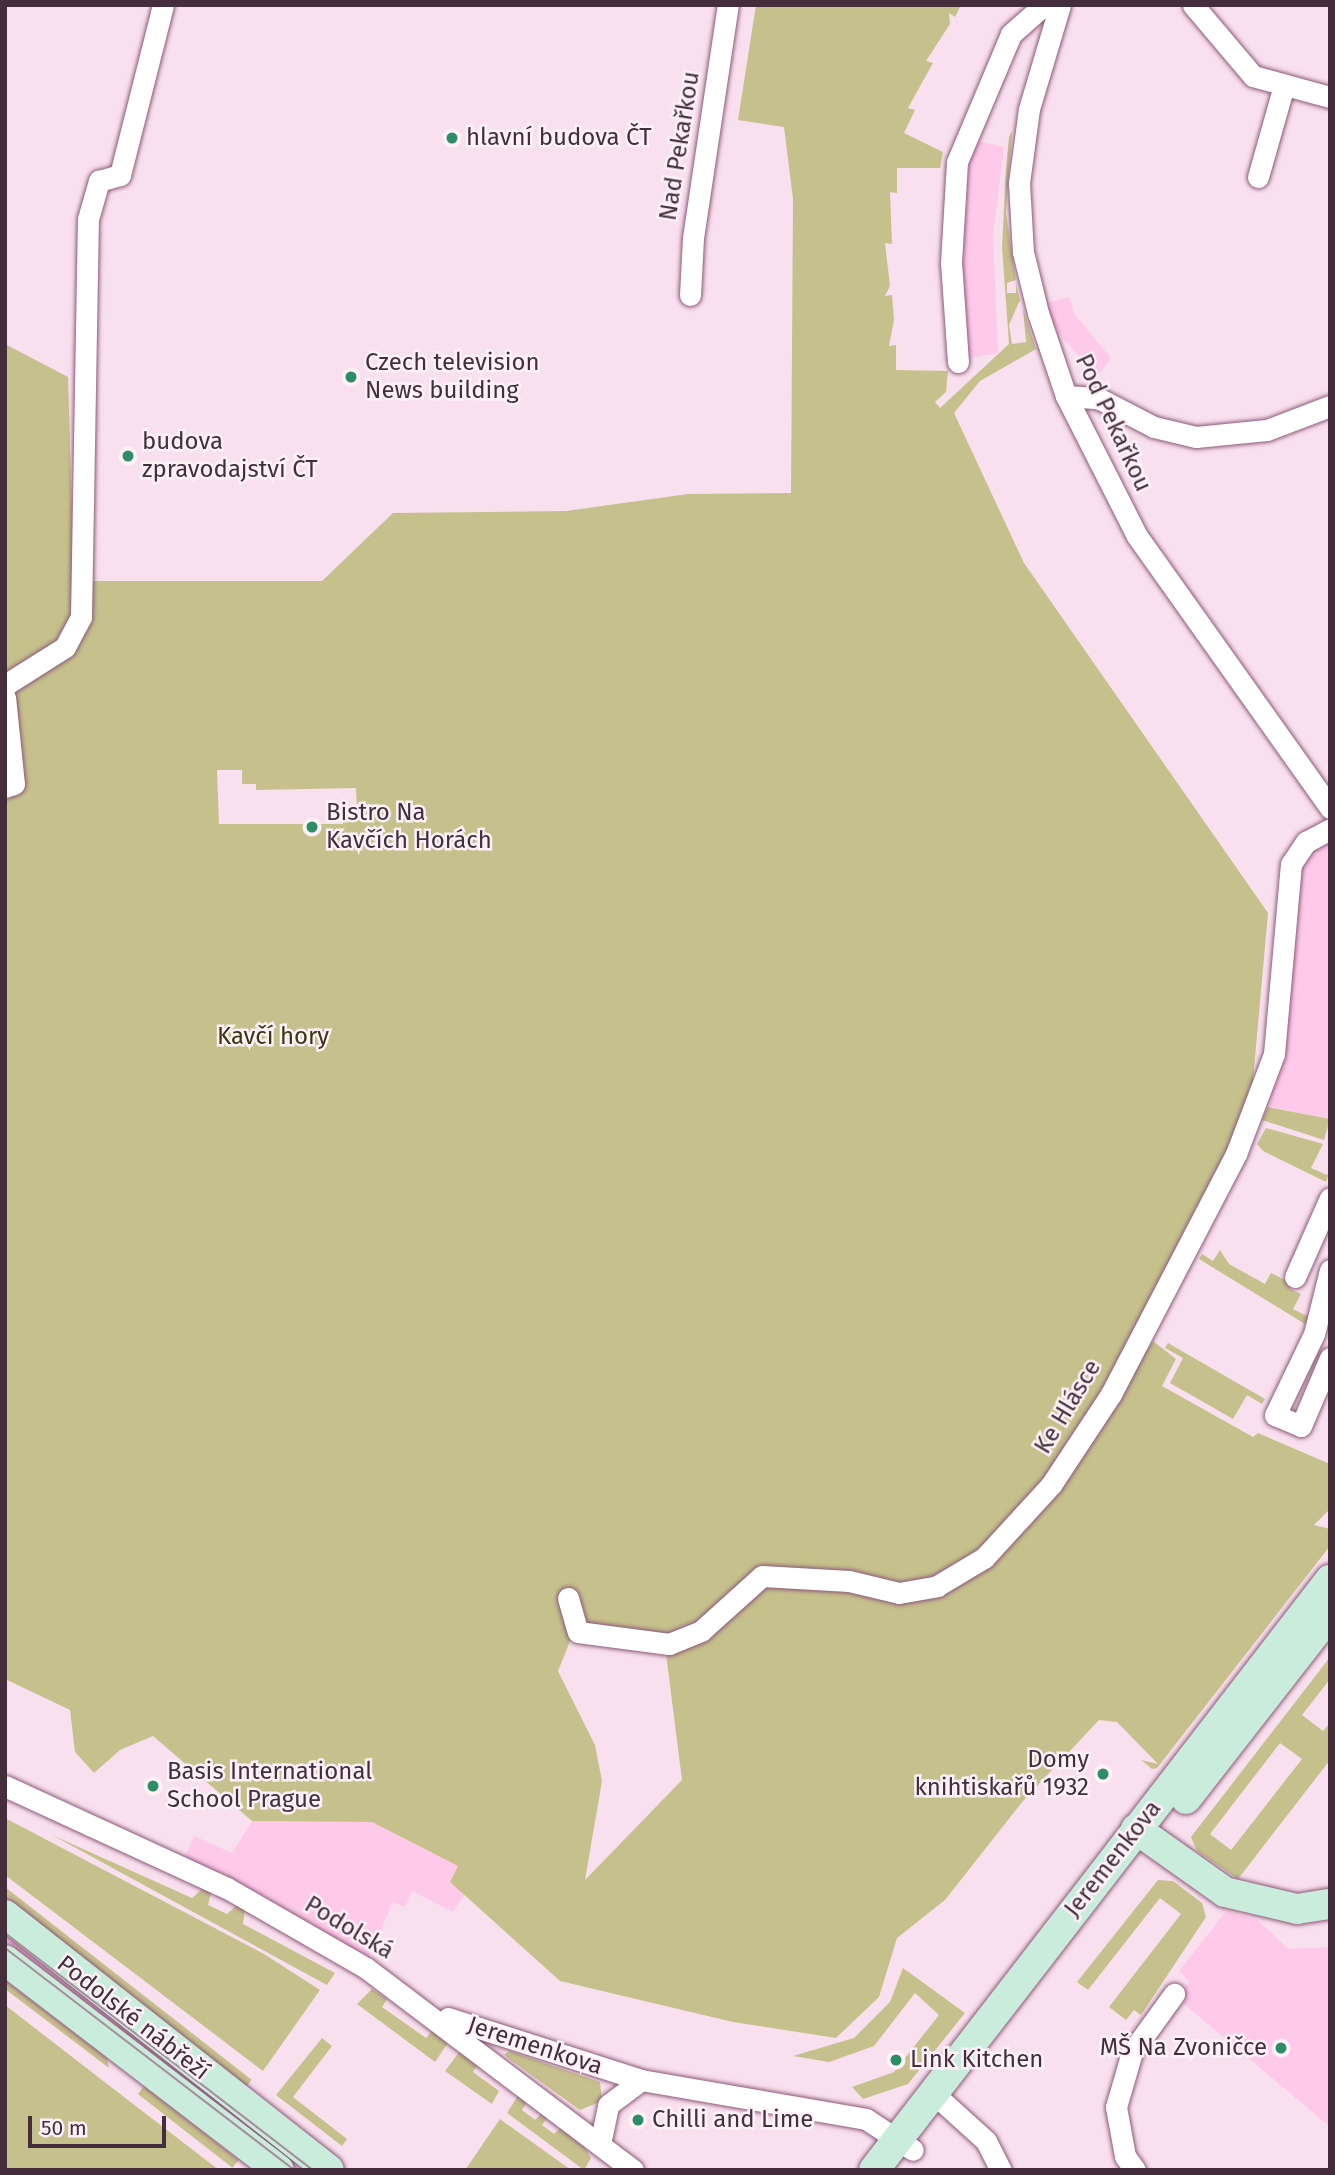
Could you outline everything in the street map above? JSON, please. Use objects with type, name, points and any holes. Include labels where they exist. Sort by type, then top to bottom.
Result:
[{"type":"street","points":[[5,685],[65,647],[81,617],[88,219],[99,181],[121,175],[163,5]]},
{"type":"street","name":"Nad Pekařkou","points":[[690,295],[693,238],[729,5]]},
{"type":"street","points":[[958,362],[951,263],[957,162],[1011,34],[1044,5]]},
{"type":"street","name":"Pod Pekařkou","points":[[1060,5],[1029,109],[1018,183],[1023,251],[1066,396],[1137,536],[1330,808]]},
{"type":"street","points":[[1193,5],[1253,76],[1330,97]]},
{"type":"street","points":[[1258,177],[1284,85]]},
{"type":"street","points":[[1066,396],[1098,398],[1154,427],[1196,437],[1267,429],[1330,406]]},
{"type":"street","points":[[5,697],[10,786]]},
{"type":"street","name":"Ke Hlásce","points":[[568,1598],[578,1632],[670,1644],[701,1631],[762,1576],[849,1581],[899,1593],[937,1586],[984,1559],[1051,1485],[1104,1404],[1236,1154],[1274,1054],[1291,864],[1306,842],[1330,829]]},
{"type":"street","points":[[1295,1277],[1330,1198]]},
{"type":"street","points":[[1317,1224],[1330,1246]]},
{"type":"street","points":[[1330,1269],[1314,1334],[1275,1415],[1301,1426],[1330,1358]]},
{"type":"street","name":"Jeremenkova","points":[[429,2011],[641,2080],[866,2119],[902,2153],[939,2099],[1143,1836],[1330,1580]]},
{"type":"street","name":"Jeremenkova","points":[[1143,1836],[1330,1614]]},
{"type":"street","name":"Podolská","points":[[5,1786],[227,1888],[429,2011],[633,2170]]},
{"type":"street","points":[[1143,1836],[1225,1892],[1297,1909],[1330,1904]]},
{"type":"street","name":"Podolské nábřeží","points":[[5,1915],[329,2170]]},
{"type":"street","name":"Podolské nábřeží","points":[[5,1960],[279,2170]]},
{"type":"street","points":[[1135,2170],[1125,2156],[1116,2107],[1132,2052],[1174,1994]]},
{"type":"street","name":"Jeremenkova","points":[[600,2144],[608,2105],[641,2080]]},
{"type":"street","points":[[939,2099],[986,2141],[1001,2170]]},
{"type":"street","points":[[874,2170],[902,2153]]},
{"type":"shaded area","points":[[972,140],[1004,147],[993,237],[998,353],[966,359],[960,253]]},
{"type":"shaded area","points":[[1069,297],[1075,315],[1111,358],[1097,376],[1055,330],[1046,303]]},
{"type":"shaded area","points":[[1325,843],[1330,845],[1330,1119],[1270,1107],[1302,852]]},
{"type":"shaded area","points":[[252,1821],[372,1822],[458,1866],[450,1882],[465,1894],[453,1912],[412,1891],[405,1907],[393,1902],[368,1958],[184,1859],[194,1836],[232,1853]]},
{"type":"shaded area","name":"MŠ Na Zvoničce","points":[[1226,1911],[1257,1920],[1289,1949],[1330,1947],[1330,2127],[1176,1997],[1189,1982],[1179,1971]]},
{"type":"shaded area","points":[[5,1927],[316,2170],[274,2170],[5,1960]]},
{"type":"green space","name":"Kavčí hory","points":[[756,5],[961,5],[955,17],[949,13],[950,24],[926,61],[933,63],[908,108],[915,110],[904,133],[943,152],[940,168],[897,168],[897,193],[890,192],[892,244],[885,243],[890,286],[885,296],[892,295],[894,320],[889,346],[896,345],[896,370],[948,371],[946,392],[935,402],[940,408],[1009,344],[1002,247],[1006,170],[1012,131],[1006,213],[1016,280],[1007,283],[1007,293],[1016,293],[1016,284],[1020,300],[1009,325],[1012,344],[1026,342],[1023,309],[1036,349],[980,381],[954,413],[1024,563],[1268,913],[1252,1091],[1135,1370],[1153,1341],[1176,1359],[1162,1386],[1253,1437],[1258,1433],[1330,1464],[1330,1509],[1314,1525],[1330,1529],[1330,1546],[1157,1768],[1152,1769],[1141,1760],[1158,1764],[1117,1722],[1099,1720],[1023,1801],[945,1900],[897,1938],[879,1997],[836,2038],[733,2022],[560,1981],[450,1882],[458,1866],[372,1822],[252,1821],[153,1736],[120,1750],[94,1773],[75,1752],[70,1710],[5,1679],[5,344],[68,377],[74,581],[322,581],[393,513],[566,511],[688,494],[791,493],[793,199],[784,127],[738,120]],"holes":[[[217,770],[242,770],[242,784],[256,784],[256,790],[356,788],[357,808],[343,808],[343,824],[219,824]],[[573,1634],[666,1654],[682,1780],[585,1880],[602,1781],[595,1745],[558,1671]]]},
{"type":"green space","points":[[1268,1107],[1330,1119],[1324,1140],[1262,1120]]},
{"type":"green space","points":[[1266,1128],[1323,1144],[1311,1168],[1327,1175],[1330,1170],[1326,1182],[1263,1151],[1257,1144]]},
{"type":"green space","points":[[1220,1250],[1229,1264],[1265,1284],[1271,1273],[1293,1284],[1290,1289],[1301,1294],[1293,1309],[1309,1317],[1305,1324],[1199,1259],[1202,1254],[1213,1261]]},
{"type":"green space","points":[[1168,1343],[1265,1399],[1262,1404],[1247,1395],[1233,1419],[1170,1383],[1183,1358],[1165,1348]]},
{"type":"green space","points":[[1330,1657],[1330,1679],[1302,1715],[1323,1731],[1330,1723],[1330,1760],[1238,1879],[1197,1851],[1191,1837]],"holes":[[[1280,1743],[1302,1759],[1231,1850],[1210,1834]]]},
{"type":"green space","points":[[5,1818],[264,1954],[320,1990],[263,2071],[5,1875]]},
{"type":"green space","points":[[52,1835],[192,1898],[202,1889],[211,1893],[208,1905],[227,1914],[237,1905],[245,1910],[243,1924],[335,1973],[327,1985]]},
{"type":"green space","points":[[1158,1880],[1173,1881],[1202,1903],[1206,1917],[1141,2015],[1134,2010],[1126,2020],[1109,2007],[1181,1914],[1160,1898],[1088,1990],[1077,1982]]},
{"type":"green space","points":[[5,1887],[252,2080],[243,2091],[5,1905]]},
{"type":"green space","points":[[903,1968],[965,2013],[908,2084],[863,2099],[852,2087],[894,2072],[939,2015],[915,1993],[874,2046],[829,2062],[793,2056],[854,2038],[890,2002]]},
{"type":"green space","points":[[5,1980],[107,2058],[109,2068],[5,1989]]},
{"type":"green space","points":[[372,1989],[387,1999],[382,2007],[426,2038],[435,2027],[450,2040],[435,2062],[357,2004]]},
{"type":"green space","points":[[5,2005],[124,2097],[219,2170],[5,2170]]},
{"type":"green space","points":[[322,2038],[332,2046],[293,2097],[347,2139],[342,2146],[276,2095]]},
{"type":"green space","points":[[463,2047],[480,2061],[473,2072],[499,2091],[492,2104],[445,2071]]},
{"type":"green space","points":[[509,2051],[600,2082],[602,2101],[580,2110],[504,2055]]},
{"type":"green space","points":[[144,2086],[239,2160],[232,2168],[138,2094]]},
{"type":"green space","points":[[519,2094],[529,2099],[522,2110],[535,2120],[542,2113],[548,2117],[542,2125],[554,2134],[564,2124],[576,2133],[591,2158],[584,2170],[507,2113]]},
{"type":"green space","points":[[500,2119],[571,2170],[465,2170]]},
{"type":"tram line","points":[[5,1933],[313,2170]]},
{"type":"tram line","points":[[5,1948],[294,2170]]},
{"type":"place","name":"hlavní budova ČT","points":[[452,138]]},
{"type":"place","name":"Czech television News building","points":[[351,377]]},
{"type":"place","name":"budova zpravodajství ČT","points":[[128,456]]},
{"type":"place","name":"Bistro Na Kavčích Horách","points":[[312,827]]},
{"type":"place","name":"Domy knihtiskařů 1932","points":[[1103,1774]]},
{"type":"place","name":"Basis International School Prague","points":[[153,1786]]},
{"type":"place","name":"MŠ Na Zvoničce","points":[[1281,2048]]},
{"type":"place","name":"Link Kitchen","points":[[896,2060]]},
{"type":"place","name":"Chilli and Lime","points":[[638,2120]]}]
